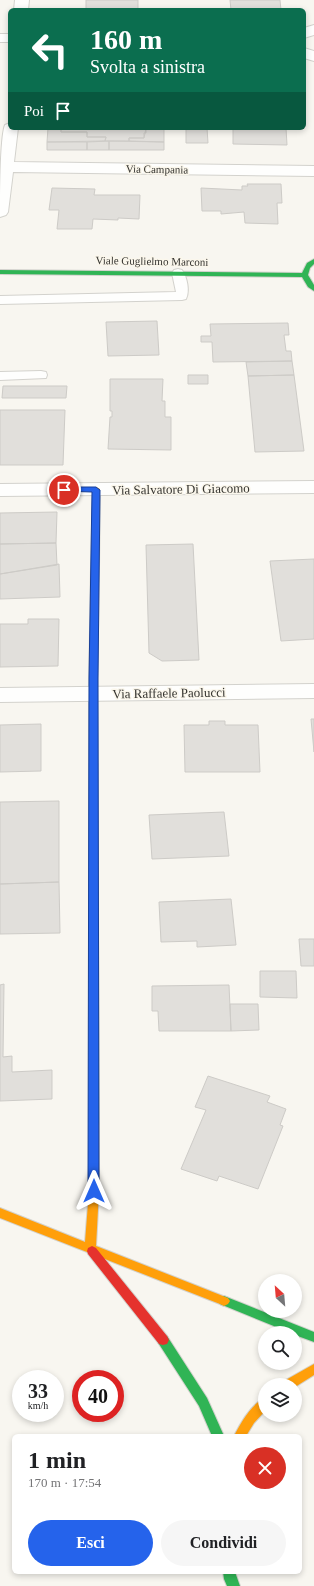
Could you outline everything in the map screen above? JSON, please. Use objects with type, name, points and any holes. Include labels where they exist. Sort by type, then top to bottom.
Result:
[{"type":"street","points":[[0,212],[3,167],[10,130]]},
{"type":"street","name":"Via Campania","points":[[3,167],[314,171]]},
{"type":"street","points":[[314,261],[305,268],[303,275],[306,283],[314,289]]},
{"type":"street","name":"Viale Guglielmo Marconi","points":[[0,272],[303,275]]},
{"type":"street","name":"Via Salvatore Di Giacomo","points":[[0,490],[314,487]]},
{"type":"street","points":[[96,490],[94,694],[94,1191],[90,1248],[138,1306],[178,1360],[204,1404],[217,1434]]},
{"type":"street","name":"Via Raffaele Paolucci","points":[[0,695],[314,691]]},
{"type":"street","points":[[0,1213],[314,1337]]},
{"type":"street","points":[[299,1378],[314,1369]]},
{"type":"street","points":[[241,1434],[250,1419],[258,1410]]},
{"type":"lane","points":[[0,300],[182,296],[178,273]]},
{"type":"lane","points":[[0,376],[41,375]]},
{"type":"building","points":[[86,0],[138,0],[138,8],[86,8]]},
{"type":"building","points":[[230,0],[280,0],[281,8],[231,8]]},
{"type":"building","points":[[48,130],[61,130],[61,132],[87,132],[87,137],[106,137],[105,141],[47,142]]},
{"type":"building","points":[[61,130],[146,130],[146,133],[144,133],[144,138],[129,138],[129,141],[105,141],[106,137],[87,137],[87,132],[61,132]]},
{"type":"building","points":[[146,130],[164,130],[164,142],[129,141],[129,138],[144,138]]},
{"type":"building","points":[[186,130],[207,130],[208,143],[186,143]]},
{"type":"building","points":[[233,130],[286,130],[287,145],[233,144]]},
{"type":"building","points":[[109,141],[109,150],[87,150],[87,142]]},
{"type":"building","points":[[109,141],[164,142],[164,150],[109,150]]},
{"type":"building","points":[[47,142],[87,142],[87,150],[47,150]]},
{"type":"building","points":[[247,184],[281,184],[282,203],[277,203],[278,224],[245,223],[244,212],[221,214],[221,211],[202,211],[201,188],[242,190],[242,186],[248,186]]},
{"type":"building","points":[[52,188],[95,189],[94,195],[140,195],[139,219],[93,219],[92,229],[57,229],[59,210],[49,210]]},
{"type":"building","points":[[157,321],[159,355],[108,356],[106,322]]},
{"type":"building","points":[[288,323],[289,335],[284,335],[286,351],[291,351],[292,361],[213,362],[212,342],[201,342],[201,336],[211,336],[210,324]]},
{"type":"building","points":[[292,361],[294,375],[248,376],[246,362]]},
{"type":"building","points":[[188,375],[208,375],[208,384],[188,384]]},
{"type":"building","points":[[294,375],[304,451],[255,452],[248,376]]},
{"type":"building","points":[[110,379],[163,379],[162,401],[165,401],[165,417],[171,417],[171,450],[108,449],[110,417],[112,417],[112,411],[110,411]]},
{"type":"building","points":[[3,386],[67,386],[66,398],[2,398]]},
{"type":"building","points":[[0,410],[65,410],[63,465],[0,465]]},
{"type":"building","points":[[57,512],[56,543],[0,544],[0,513]]},
{"type":"building","points":[[56,543],[57,565],[0,574],[0,544]]},
{"type":"building","points":[[193,544],[199,660],[162,661],[149,653],[146,545]]},
{"type":"building","points":[[314,559],[314,639],[281,641],[270,561]]},
{"type":"building","points":[[59,564],[60,597],[0,599],[0,574]]},
{"type":"building","points":[[28,619],[59,619],[58,666],[0,667],[0,624],[28,624]]},
{"type":"building","points":[[311,719],[314,719],[314,752]]},
{"type":"building","points":[[209,721],[225,721],[225,725],[258,725],[260,772],[185,772],[184,725],[209,725]]},
{"type":"building","points":[[41,724],[41,771],[0,772],[0,725]]},
{"type":"building","points":[[59,801],[59,882],[0,884],[0,802]]},
{"type":"building","points":[[224,812],[229,856],[152,859],[149,815]]},
{"type":"building","points":[[59,882],[60,933],[0,934],[0,884]]},
{"type":"building","points":[[231,899],[236,945],[197,947],[197,941],[161,942],[159,902]]},
{"type":"building","points":[[299,939],[314,939],[314,966],[301,966]]},
{"type":"building","points":[[260,971],[296,971],[297,998],[260,997]]},
{"type":"building","points":[[4,984],[3,1057],[12,1056],[12,1072],[52,1070],[52,1099],[0,1101],[0,985]]},
{"type":"building","points":[[229,985],[231,1031],[159,1031],[158,1011],[152,1011],[152,986]]},
{"type":"building","points":[[230,1004],[258,1004],[259,1030],[231,1031]]},
{"type":"building","points":[[208,1076],[270,1096],[267,1102],[286,1109],[280,1125],[283,1126],[258,1189],[219,1176],[217,1181],[181,1169],[206,1110],[195,1107]]},
{"type":"traffic: fast","points":[[314,261],[305,271],[306,278],[314,289]]},
{"type":"traffic: fast","points":[[0,272],[303,275]]},
{"type":"traffic: fast","points":[[93,693],[94,1125]]},
{"type":"traffic: fast","points":[[224,1301],[314,1337]]},
{"type":"traffic: fast","points":[[163,1340],[203,1402],[217,1434]]},
{"type":"traffic: fast","points":[[229,1574],[234,1586]]},
{"type":"traffic: slow","points":[[95,567],[96,489]]},
{"type":"traffic: slow","points":[[90,1248],[94,1191],[94,1125]]},
{"type":"traffic: slow","points":[[0,1213],[224,1301]]},
{"type":"traffic: slow","points":[[299,1378],[314,1369]]},
{"type":"traffic: slow","points":[[241,1434],[250,1419],[258,1410]]},
{"type":"traffic: jam","points":[[93,693],[95,567]]},
{"type":"traffic: jam","points":[[92,1251],[163,1340]]},
{"type":"route","points":[[64,490],[96,490],[93,678],[94,1191]]}]
